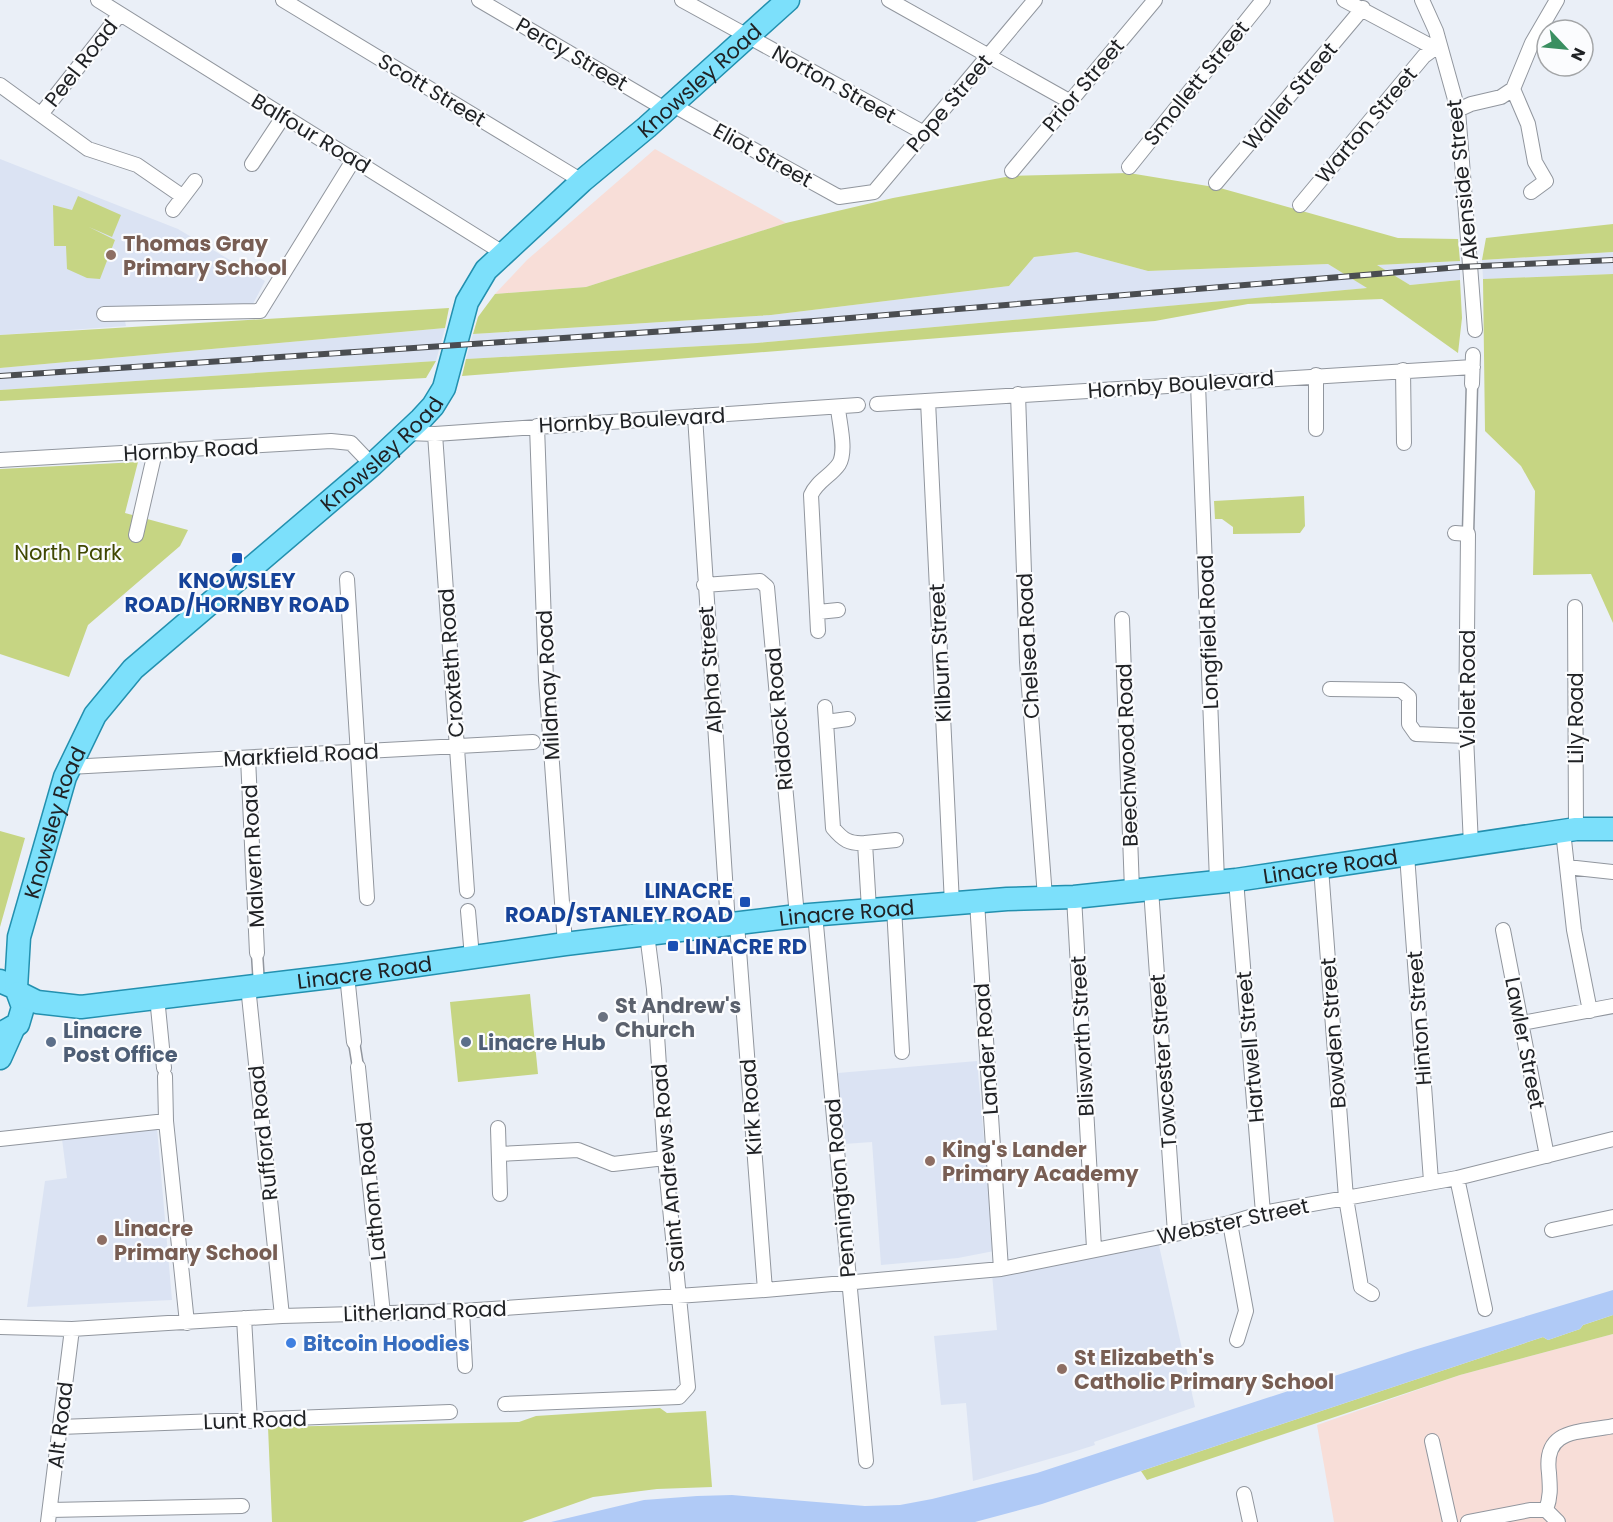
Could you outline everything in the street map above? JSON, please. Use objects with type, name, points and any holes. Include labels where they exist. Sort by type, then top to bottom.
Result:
[{"type":"main road","name":"Knowsley Road","points":[[10,1029],[24,1007],[12,987],[19,937],[69,767],[95,715],[133,669],[372,465],[433,406],[444,388],[471,293],[486,270],[502,253],[788,0]]},
{"type":"main road","name":"Linacre Road","points":[[12,987],[38,1002],[81,1007],[806,915],[1045,897],[1074,897],[1227,881],[1570,830],[1613,829]]},
{"type":"main road","name":"Knowsley Road","points":[[0,964],[19,937]]},
{"type":"main road","name":"Linacre Road","points":[[10,1029],[63,1016],[81,1007]]},
{"type":"main road","points":[[0,1058],[10,1029]]},
{"type":"street","name":"Balfour Road","points":[[98,0],[502,253]]},
{"type":"street","name":"Scott Street","points":[[283,0],[582,181]]},
{"type":"street","name":"Percy Street","points":[[479,0],[668,107]]},
{"type":"street","name":"Norton Street","points":[[682,0],[924,133]]},
{"type":"street","points":[[889,0],[1069,101]]},
{"type":"street","name":"Pope Street","points":[[857,196],[874,192],[1035,0]]},
{"type":"street","name":"Prior Street","points":[[1012,171],[1155,0]]},
{"type":"street","name":"Smollett Street","points":[[1129,167],[1263,0]]},
{"type":"street","points":[[1344,0],[1437,49]]},
{"type":"street","name":"Akenside Street","points":[[1422,0],[1436,31],[1437,49],[1458,110],[1475,330]]},
{"type":"street","points":[[1458,110],[1471,104],[1501,97],[1513,89],[1532,44],[1557,0]]},
{"type":"street","name":"Waller Street","points":[[1216,183],[1363,9]]},
{"type":"street","name":"Peel Road","points":[[42,113],[120,14]]},
{"type":"street","name":"Warton Street","points":[[1300,205],[1424,56],[1437,49]]},
{"type":"street","points":[[0,85],[88,148],[136,165],[182,196]]},
{"type":"street","points":[[1513,89],[1528,124],[1535,162],[1546,182],[1531,192]]},
{"type":"street","name":"Eliot Street","points":[[668,107],[839,197],[857,196]]},
{"type":"street","points":[[252,164],[282,117]]},
{"type":"street","points":[[104,314],[260,311],[354,159]]},
{"type":"street","points":[[173,210],[195,182]]},
{"type":"street","name":"Hornby Boulevard","points":[[877,404],[1403,370],[1473,361],[1472,384]]},
{"type":"street","points":[[1403,370],[1404,443]]},
{"type":"street","points":[[1316,375],[1316,429]]},
{"type":"street","name":"Longfield Road","points":[[1198,384],[1227,881]]},
{"type":"street","name":"Violet Road","points":[[1471,845],[1461,533],[1472,384]]},
{"type":"street","name":"Chelsea Road","points":[[1018,394],[1027,662],[1045,897]]},
{"type":"street","name":"Kilburn Street","points":[[928,401],[952,904]]},
{"type":"street","name":"Hornby Boulevard","points":[[406,433],[435,434],[858,405]]},
{"type":"street","points":[[818,631],[811,495],[815,486],[839,463],[841,453],[838,408]]},
{"type":"street","name":"Alpha Street","points":[[695,417],[705,585],[733,924]]},
{"type":"street","name":"Mildmay Road","points":[[537,426],[551,741],[565,944]]},
{"type":"street","name":"Croxteth Road","points":[[435,434],[467,891]]},
{"type":"street","name":"Hornby Road","points":[[0,460],[331,441],[351,443],[372,465]]},
{"type":"street","points":[[136,535],[155,452]]},
{"type":"street","points":[[347,579],[366,898]]},
{"type":"street","name":"Riddock Road","points":[[705,585],[760,581],[766,587],[806,915]]},
{"type":"street","name":"Lily Road","points":[[1575,607],[1570,830],[1567,867],[1574,930],[1590,1011]]},
{"type":"street","points":[[818,612],[838,610]]},
{"type":"street","name":"Beechwood Road","points":[[1122,619],[1141,890]]},
{"type":"street","points":[[1330,689],[1401,690],[1408,697],[1409,724],[1416,734],[1466,736]]},
{"type":"street","points":[[825,707],[833,828],[843,840],[852,844],[896,840]]},
{"type":"street","points":[[826,722],[848,719]]},
{"type":"street","points":[[533,742],[551,741]]},
{"type":"street","name":"Markfield Road","points":[[69,767],[457,748],[533,742]]},
{"type":"street","name":"Malvern Road","points":[[248,758],[257,954]]},
{"type":"street","points":[[865,843],[869,909]]},
{"type":"street","name":"Hinton Street","points":[[1407,855],[1431,1181]]},
{"type":"street","points":[[1567,867],[1613,872]]},
{"type":"street","name":"Bowden Street","points":[[1321,868],[1346,1198],[1362,1287],[1372,1294]]},
{"type":"street","name":"Hartwell Street","points":[[1227,881],[1263,1213]]},
{"type":"street","name":"Towcester Street","points":[[1141,890],[1175,1233]]},
{"type":"street","points":[[467,891],[472,957]]},
{"type":"street","name":"Blisworth Street","points":[[1074,897],[1094,1248]]},
{"type":"street","name":"Lander Road","points":[[977,902],[1001,1269]]},
{"type":"street","points":[[894,908],[902,1052]]},
{"type":"street","name":"Pennington Road","points":[[806,915],[849,1282],[866,1461]]},
{"type":"street","name":"Kirk Road","points":[[733,924],[765,1290]]},
{"type":"street","name":"Lawler Street","points":[[1503,930],[1547,1156]]},
{"type":"street","name":"Saint Andrews Road","points":[[647,934],[654,989],[665,1158],[678,1295]]},
{"type":"street","points":[[254,986],[257,954]]},
{"type":"street","points":[[347,975],[358,1067]]},
{"type":"street","name":"Rufford Road","points":[[254,986],[282,1316]]},
{"type":"street","points":[[157,997],[166,1120],[187,1323]]},
{"type":"street","points":[[1522,1023],[1613,1006]]},
{"type":"street","name":"Lathom Road","points":[[358,1067],[383,1314]]},
{"type":"street","points":[[0,1139],[166,1120]]},
{"type":"street","points":[[498,1128],[500,1194]]},
{"type":"street","name":"Webster Street","points":[[849,1282],[1001,1269],[1094,1248],[1230,1223],[1263,1213],[1431,1181],[1457,1179],[1613,1139]]},
{"type":"street","points":[[499,1154],[578,1150],[613,1164],[665,1158]]},
{"type":"street","points":[[1457,1179],[1485,1309]]},
{"type":"street","points":[[1552,1230],[1613,1217]]},
{"type":"street","points":[[1230,1223],[1246,1311],[1237,1340]]},
{"type":"street","name":"Litherland Road","points":[[0,1327],[72,1329],[282,1316],[462,1311],[849,1282]]},
{"type":"street","points":[[505,1404],[679,1397],[688,1387],[678,1295]]},
{"type":"street","points":[[462,1311],[465,1366]]},
{"type":"street","points":[[244,1318],[250,1421]]},
{"type":"street","name":"Alt Road","points":[[49,1516],[72,1329]]},
{"type":"street","name":"Lunt Road","points":[[60,1427],[450,1412]]},
{"type":"street","points":[[1546,1510],[1551,1497],[1547,1461],[1549,1447],[1558,1437],[1613,1426]]},
{"type":"street","points":[[1432,1441],[1450,1522]]},
{"type":"street","points":[[1244,1494],[1250,1522]]},
{"type":"street","points":[[49,1516],[242,1506]]},
{"type":"street","points":[[1468,1522],[1530,1510],[1546,1510],[1558,1522]]},
{"type":"shaded area","points":[[655,149],[786,223],[586,287],[495,294],[527,260]]},
{"type":"shaded area","name":"Thomas Gray Primary School","points":[[0,159],[178,229],[265,281],[253,304],[122,306],[126,326],[0,335]]},
{"type":"shaded area","points":[[1077,252],[1148,271],[1328,264],[1368,288],[757,343],[466,359],[473,334],[771,315],[1009,286],[1034,257]]},
{"type":"shaded area","points":[[1613,252],[1613,274],[1483,279],[1482,260]]},
{"type":"shaded area","points":[[1460,261],[1460,280],[1410,285],[1376,265]]},
{"type":"shaded area","points":[[445,328],[436,361],[0,390],[0,368]]},
{"type":"shaded area","name":"King's Lander Primary Academy","points":[[977,1061],[994,1251],[958,1258],[881,1265],[872,1142],[844,1144],[838,1073]]},
{"type":"shaded area","name":"Linacre Primary School","points":[[157,1128],[172,1300],[27,1307],[45,1181],[67,1178],[62,1139]]},
{"type":"shaded area","name":"St Elizabeth's Catholic Primary School","points":[[1158,1241],[1195,1407],[1094,1442],[1095,1445],[973,1481],[966,1403],[941,1405],[934,1336],[997,1330],[992,1274]]},
{"type":"shaded area","points":[[1613,1334],[1613,1522],[1334,1522],[1317,1425],[1460,1375]]},
{"type":"green space","points":[[1129,173],[1220,188],[1398,238],[1458,239],[1460,261],[1377,265],[1410,285],[1460,280],[1462,318],[1458,353],[1382,299],[1248,304],[1155,321],[462,376],[466,359],[757,343],[1367,288],[1328,264],[1148,271],[1077,252],[1034,257],[1009,286],[771,315],[473,334],[478,317],[495,294],[586,287],[786,223],[893,198],[1011,176]]},
{"type":"green space","points":[[78,196],[121,215],[112,237],[89,227],[115,240],[100,279],[87,278],[67,269],[66,246],[54,246],[53,205],[72,210]]},
{"type":"green space","points":[[1613,224],[1613,252],[1482,260],[1486,238]]},
{"type":"green space","points":[[1613,274],[1613,623],[1591,574],[1533,575],[1535,491],[1521,466],[1485,431],[1483,279]]},
{"type":"green space","points":[[449,308],[445,328],[0,368],[0,335]]},
{"type":"green space","points":[[436,361],[426,378],[0,401],[0,390]]},
{"type":"green space","name":"North Park","points":[[138,462],[125,513],[188,530],[180,546],[88,625],[69,677],[0,654],[0,469]]},
{"type":"green space","points":[[1304,496],[1305,526],[1300,533],[1233,534],[1233,527],[1222,519],[1215,519],[1214,501]]},
{"type":"green space","points":[[0,831],[25,838],[0,927]]},
{"type":"green space","points":[[530,994],[538,1074],[458,1082],[450,1002]]},
{"type":"green space","points":[[1613,1315],[1613,1334],[1460,1375],[1147,1480],[1141,1471],[1543,1337],[1548,1340]]},
{"type":"green space","points":[[660,1408],[667,1413],[706,1411],[712,1487],[657,1489],[593,1497],[522,1522],[272,1522],[268,1427],[519,1422],[536,1416]]},
{"type":"water","points":[[1613,1290],[1613,1315],[1583,1325],[1580,1329],[1548,1340],[1543,1337],[1042,1504],[975,1522],[551,1522],[644,1500],[697,1496],[732,1495],[865,1506],[900,1505],[932,1499],[1037,1473],[1414,1350]]},
{"type":"railway","points":[[0,376],[814,321],[1460,267],[1613,260]]},
{"type":"place","name":"Thomas Gray Primary School","points":[[111,255]]},
{"type":"place","name":"KNOWSLEY ROAD/HORNBY ROAD","points":[[237,558]]},
{"type":"place","name":"LINACRE ROAD/STANLEY ROAD","points":[[745,902]]},
{"type":"place","name":"LINACRE RD","points":[[673,946]]},
{"type":"place","name":"St Andrew's Church","points":[[603,1017]]},
{"type":"place","name":"Linacre Post Office","points":[[51,1042]]},
{"type":"place","name":"Linacre Hub","points":[[466,1042]]},
{"type":"place","name":"King's Lander Primary Academy","points":[[930,1161]]},
{"type":"place","name":"Linacre Primary School","points":[[102,1240]]},
{"type":"place","name":"Bitcoin Hoodies","points":[[291,1343]]},
{"type":"place","name":"St Elizabeth's Catholic Primary School","points":[[1062,1369]]}]
